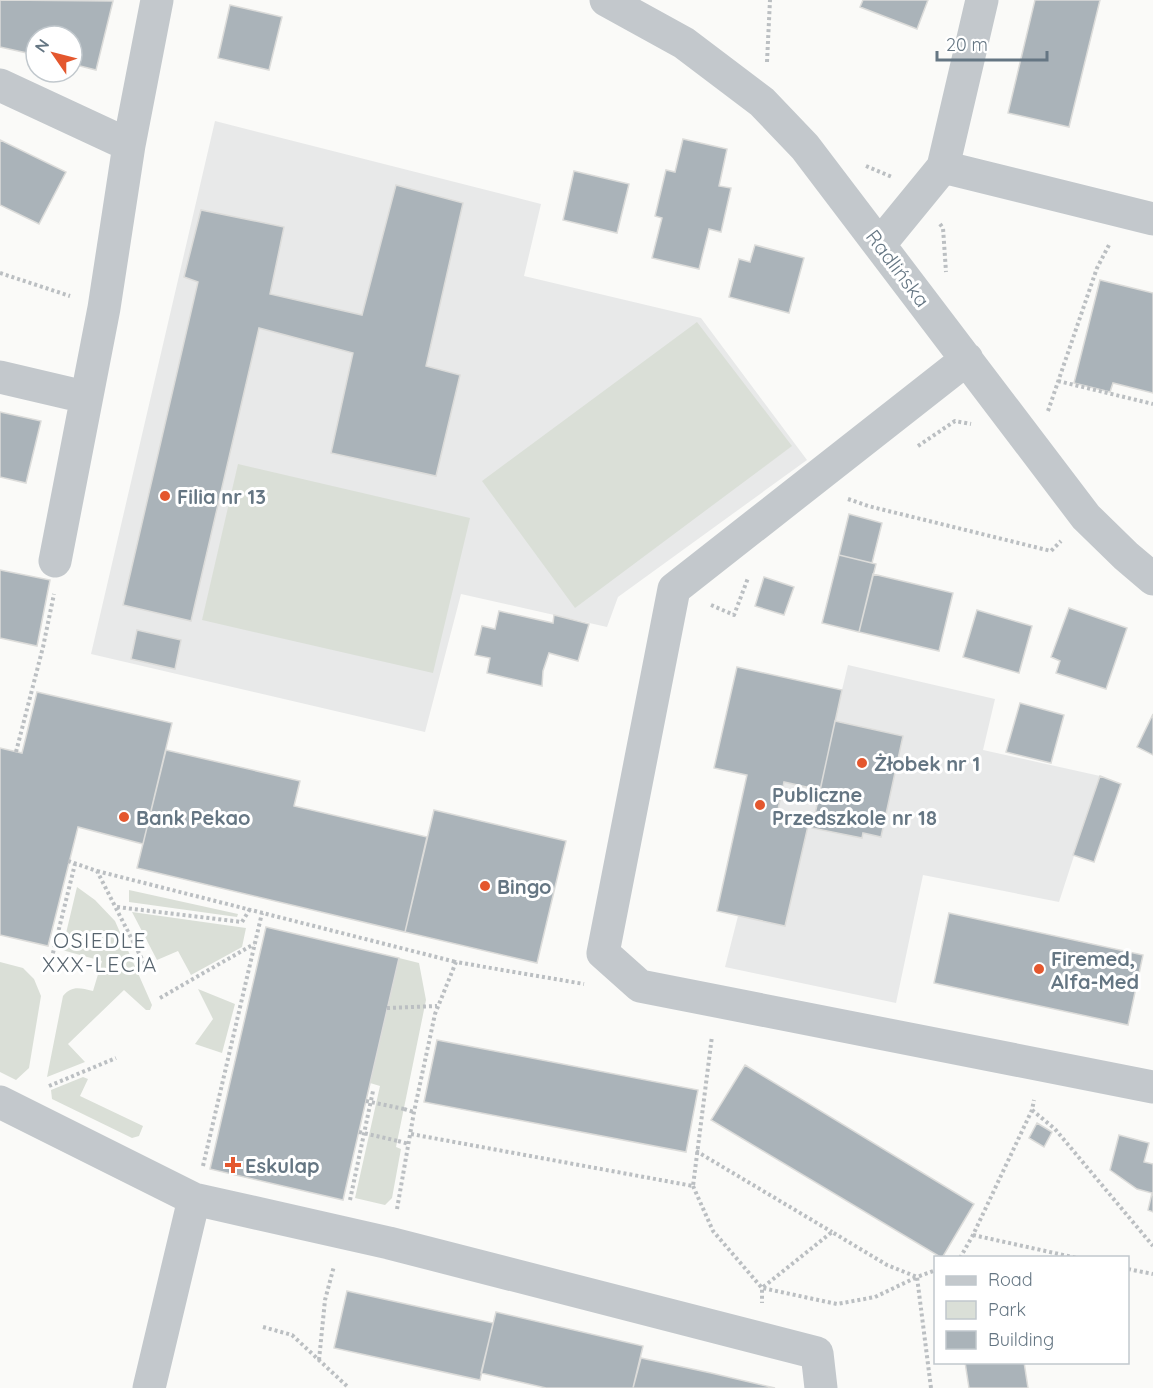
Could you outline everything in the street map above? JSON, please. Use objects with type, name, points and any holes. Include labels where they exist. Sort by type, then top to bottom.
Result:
[{"type":"street","points":[[55,574],[85,397],[104,308],[129,145],[157,0]]},
{"type":"street","name":"Radlińska","points":[[606,0],[684,43],[762,102],[805,147],[1086,517],[1153,579]]},
{"type":"street","points":[[880,244],[943,167],[982,0]]},
{"type":"street","points":[[0,85],[129,145]]},
{"type":"street","points":[[943,167],[1153,219]]},
{"type":"street","points":[[967,359],[674,589],[603,953],[640,986],[1153,1087]]},
{"type":"street","points":[[0,377],[85,397]]},
{"type":"street","points":[[0,1102],[197,1185],[346,1218],[389,1244],[817,1353],[821,1388]]},
{"type":"street","points":[[149,1388],[197,1185]]},
{"type":"path","points":[[767,64],[770,0]]},
{"type":"path","points":[[1023,435],[1046,417],[1097,268],[1112,239]]},
{"type":"path","points":[[0,273],[104,308]]},
{"type":"path","points":[[1058,381],[1153,404]]},
{"type":"path","points":[[918,446],[955,421],[980,426]]},
{"type":"path","points":[[851,490],[842,496],[868,506],[1051,551],[1086,517]]},
{"type":"path","points":[[16,752],[43,646],[55,574]]},
{"type":"path","points":[[674,589],[734,615],[749,576]]},
{"type":"path","points":[[68,861],[97,871],[456,962],[585,984]]},
{"type":"path","points":[[50,965],[75,864]]},
{"type":"path","points":[[97,871],[145,965]]},
{"type":"path","points":[[117,907],[242,922],[249,909]]},
{"type":"path","points":[[197,1185],[206,1162],[262,913]]},
{"type":"path","points":[[160,998],[255,944]]},
{"type":"path","points":[[389,1244],[437,1006],[456,962]]},
{"type":"path","points":[[387,1008],[437,1006]]},
{"type":"path","points":[[714,1025],[693,1186],[713,1231],[762,1288],[837,1304],[875,1298],[934,1271]]},
{"type":"path","points":[[42,1089],[116,1058]]},
{"type":"path","points":[[961,1256],[973,1235],[1032,1110],[1044,1064]]},
{"type":"path","points":[[319,1360],[324,1300],[346,1218],[374,1091]]},
{"type":"path","points":[[366,1101],[414,1112]]},
{"type":"path","points":[[1032,1110],[1055,1129],[1153,1246]]},
{"type":"path","points":[[359,1132],[409,1144]]},
{"type":"path","points":[[411,1134],[693,1186]]},
{"type":"path","points":[[696,1150],[887,1265],[918,1277]]},
{"type":"path","points":[[762,1288],[831,1232]]},
{"type":"path","points":[[973,1235],[1072,1256]]},
{"type":"path","points":[[1129,1269],[1153,1274]]},
{"type":"path","points":[[918,1277],[931,1388]]},
{"type":"path","points":[[263,1327],[292,1335],[349,1388]]},
{"type":"shaded area","points":[[215,121],[541,204],[524,276],[701,318],[807,460],[618,597],[607,627],[461,594],[425,732],[91,654]]},
{"type":"shaded area","points":[[848,665],[995,699],[983,750],[1100,776],[1059,902],[923,875],[896,1003],[725,967],[738,916],[717,911],[747,776],[714,768],[737,667],[842,690]]},
{"type":"green space","points":[[697,322],[792,446],[575,608],[482,481]]},
{"type":"green space","points":[[238,464],[470,518],[433,673],[202,620]]},
{"type":"green space","points":[[77,887],[95,900],[115,921],[152,1005],[150,1010],[146,1010],[124,990],[68,1044],[85,1062],[47,1077],[63,996],[73,989],[93,991],[102,961],[62,950]]},
{"type":"green space","points":[[129,890],[238,914],[237,917],[129,902]]},
{"type":"green space","points":[[132,912],[246,928],[242,947],[191,975],[178,951],[157,960]]},
{"type":"green space","points":[[399,958],[419,963],[426,1000],[396,1147],[401,1149],[392,1198],[385,1205],[355,1198],[380,1086],[370,1083]]},
{"type":"green space","points":[[0,962],[23,968],[34,979],[41,996],[29,1068],[16,1080],[0,1072]]},
{"type":"green space","points":[[198,989],[235,1004],[222,1053],[195,1044],[213,1019]]},
{"type":"green space","points":[[83,1077],[88,1079],[80,1096],[143,1126],[139,1136],[132,1138],[52,1099],[51,1090]]},
{"type":"building","points":[[0,0],[113,1],[96,70],[84,67],[84,24],[24,24],[24,52],[0,47]]},
{"type":"building","points":[[863,0],[928,0],[917,29],[860,7]]},
{"type":"building","points":[[1035,0],[1100,0],[1069,127],[1008,113]]},
{"type":"building","points":[[230,5],[282,17],[269,70],[218,58]]},
{"type":"building","points":[[683,139],[727,149],[719,186],[731,188],[721,232],[709,229],[699,269],[652,258],[662,218],[655,216],[666,170],[675,172]]},
{"type":"building","points":[[0,140],[66,172],[39,224],[0,205]]},
{"type":"building","points":[[574,171],[629,184],[617,233],[563,220]]},
{"type":"building","points":[[396,185],[463,203],[426,366],[460,375],[436,476],[331,453],[353,353],[259,328],[191,621],[123,605],[198,282],[184,277],[201,210],[284,227],[270,294],[362,315]]},
{"type":"building","points":[[755,245],[804,258],[789,313],[729,297],[739,259],[750,262]]},
{"type":"building","points":[[1100,280],[1153,293],[1153,393],[1113,383],[1110,392],[1074,383]]},
{"type":"building","points":[[0,412],[41,421],[26,483],[0,477]]},
{"type":"building","points":[[849,514],[882,523],[872,563],[839,555]]},
{"type":"building","points":[[839,555],[876,564],[859,632],[822,623]]},
{"type":"building","points":[[0,570],[50,580],[37,646],[0,638]]},
{"type":"building","points":[[873,574],[953,593],[939,651],[859,632]]},
{"type":"building","points":[[764,577],[794,587],[784,615],[755,606]]},
{"type":"building","points":[[1069,608],[1127,628],[1106,689],[1056,673],[1060,661],[1051,657]]},
{"type":"building","points":[[977,610],[1032,626],[1019,673],[963,657]]},
{"type":"building","points":[[499,611],[553,623],[554,615],[589,624],[578,661],[549,653],[543,671],[542,686],[487,673],[490,658],[475,655],[482,626],[495,629]]},
{"type":"building","points":[[137,630],[181,640],[175,669],[131,659]]},
{"type":"building","name":"Publiczne Przedszkole nr 18","points":[[737,667],[842,690],[820,790],[784,782],[776,819],[808,826],[785,926],[717,911],[747,775],[714,768]]},
{"type":"building","points":[[37,692],[172,723],[143,844],[78,827],[48,946],[0,935],[0,748],[22,753]]},
{"type":"building","points":[[1020,703],[1064,715],[1051,763],[1006,752]]},
{"type":"building","points":[[1153,714],[1153,755],[1137,747]]},
{"type":"building","name":"Żłobek nr 1","points":[[835,721],[903,736],[881,837],[863,833],[862,838],[812,828]]},
{"type":"building","points":[[166,750],[300,781],[294,806],[427,837],[405,932],[137,868]]},
{"type":"building","points":[[1100,776],[1121,784],[1094,862],[1073,855]]},
{"type":"building","name":"Bingo","points":[[434,810],[566,841],[537,963],[405,932]]},
{"type":"building","name":"Firemed, Alfa-Med","points":[[949,913],[1143,955],[1128,1025],[934,983]]},
{"type":"building","points":[[266,927],[399,958],[343,1200],[210,1169]]},
{"type":"building","points":[[437,1040],[698,1090],[686,1152],[424,1102]]},
{"type":"building","points":[[745,1065],[974,1204],[943,1256],[939,1256],[711,1120]]},
{"type":"building","points":[[1037,1123],[1052,1132],[1044,1147],[1029,1138]]},
{"type":"building","points":[[1119,1135],[1149,1143],[1144,1162],[1153,1164],[1153,1212],[1148,1210],[1152,1193],[1137,1189],[1110,1170]]},
{"type":"building","points":[[347,1291],[493,1323],[480,1380],[334,1348]]},
{"type":"building","points":[[496,1312],[643,1346],[633,1388],[546,1388],[481,1373]]},
{"type":"building","points":[[641,1358],[711,1373],[775,1388],[633,1388]]},
{"type":"building","points":[[965,1364],[1024,1364],[1028,1388],[969,1388]]},
{"type":"place","name":"Filia nr 13","points":[[165,496]]},
{"type":"place","name":"Żłobek nr 1","points":[[862,763]]},
{"type":"place","name":"Publiczne Przedszkole nr 18","points":[[760,805]]},
{"type":"place","name":"Bank Pekao","points":[[124,817]]},
{"type":"place","name":"Bingo","points":[[485,886]]},
{"type":"place","name":"Firemed, Alfa-Med","points":[[1039,969]]},
{"type":"place","name":"Eskulap","points":[[233,1165]]},
{"type":"district","name":"OSIEDLE XXX-LECIA","points":[[100,952]]}]
